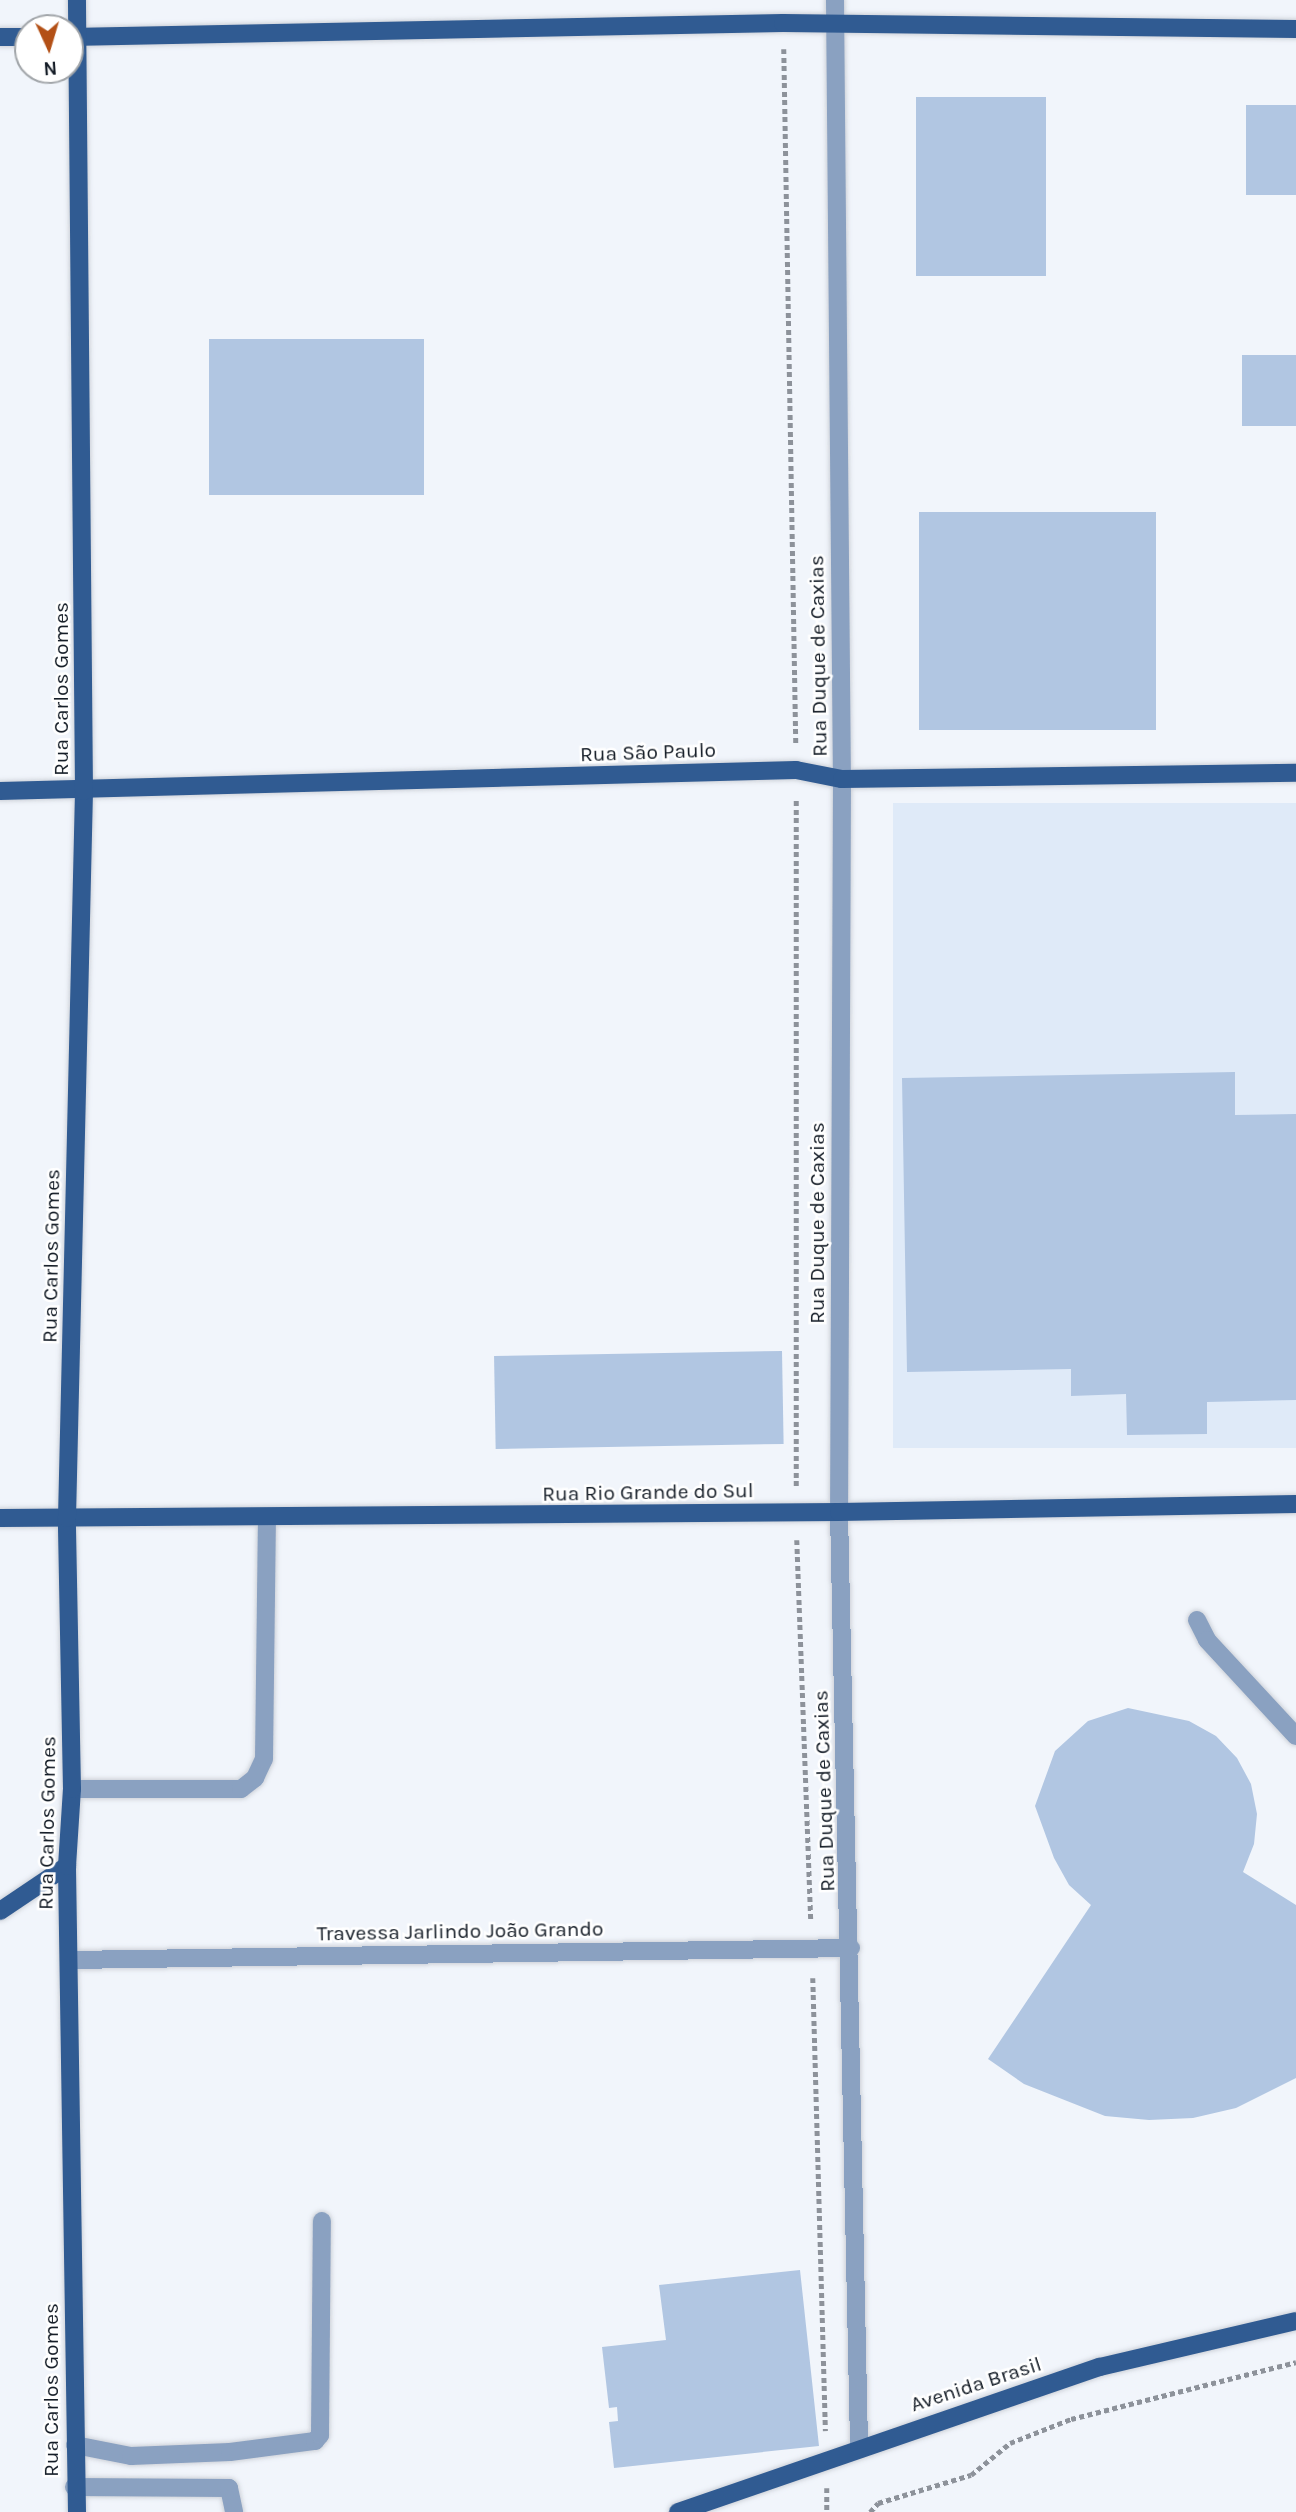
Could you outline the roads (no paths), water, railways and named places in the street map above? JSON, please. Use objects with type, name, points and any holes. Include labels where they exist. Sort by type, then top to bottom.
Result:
[{"type":"main road","points":[[84,37],[783,23],[1296,29]]},
{"type":"main road","name":"Rua Carlos Gomes","points":[[75,84],[84,791],[67,1518],[72,1789],[67,1866],[74,2487],[77,2512]]},
{"type":"main road","name":"Rua São Paulo","points":[[0,791],[84,791],[796,771],[842,779],[1296,774]]},
{"type":"main road","name":"Rua Rio Grande do Sul","points":[[0,1518],[839,1513],[1296,1504]]},
{"type":"main road","points":[[0,1911],[67,1866]]},
{"type":"main road","name":"Avenida Brasil","points":[[678,2512],[859,2446],[1100,2367],[1296,2321]]},
{"type":"street","name":"Rua Duque de Caxias","points":[[835,0],[842,779],[839,1513],[851,1948],[859,2446]]},
{"type":"street","points":[[72,1789],[241,1789],[255,1777],[264,1759],[267,1518]]},
{"type":"street","points":[[1197,1620],[1207,1640],[1296,1736]]},
{"type":"street","name":"Travessa Jarlindo João Grando","points":[[70,1960],[851,1948]]},
{"type":"street","points":[[75,2445],[131,2456],[254,2451],[315,2441],[320,2435],[322,2221]]},
{"type":"street","points":[[74,2487],[229,2488],[234,2512]]}]
